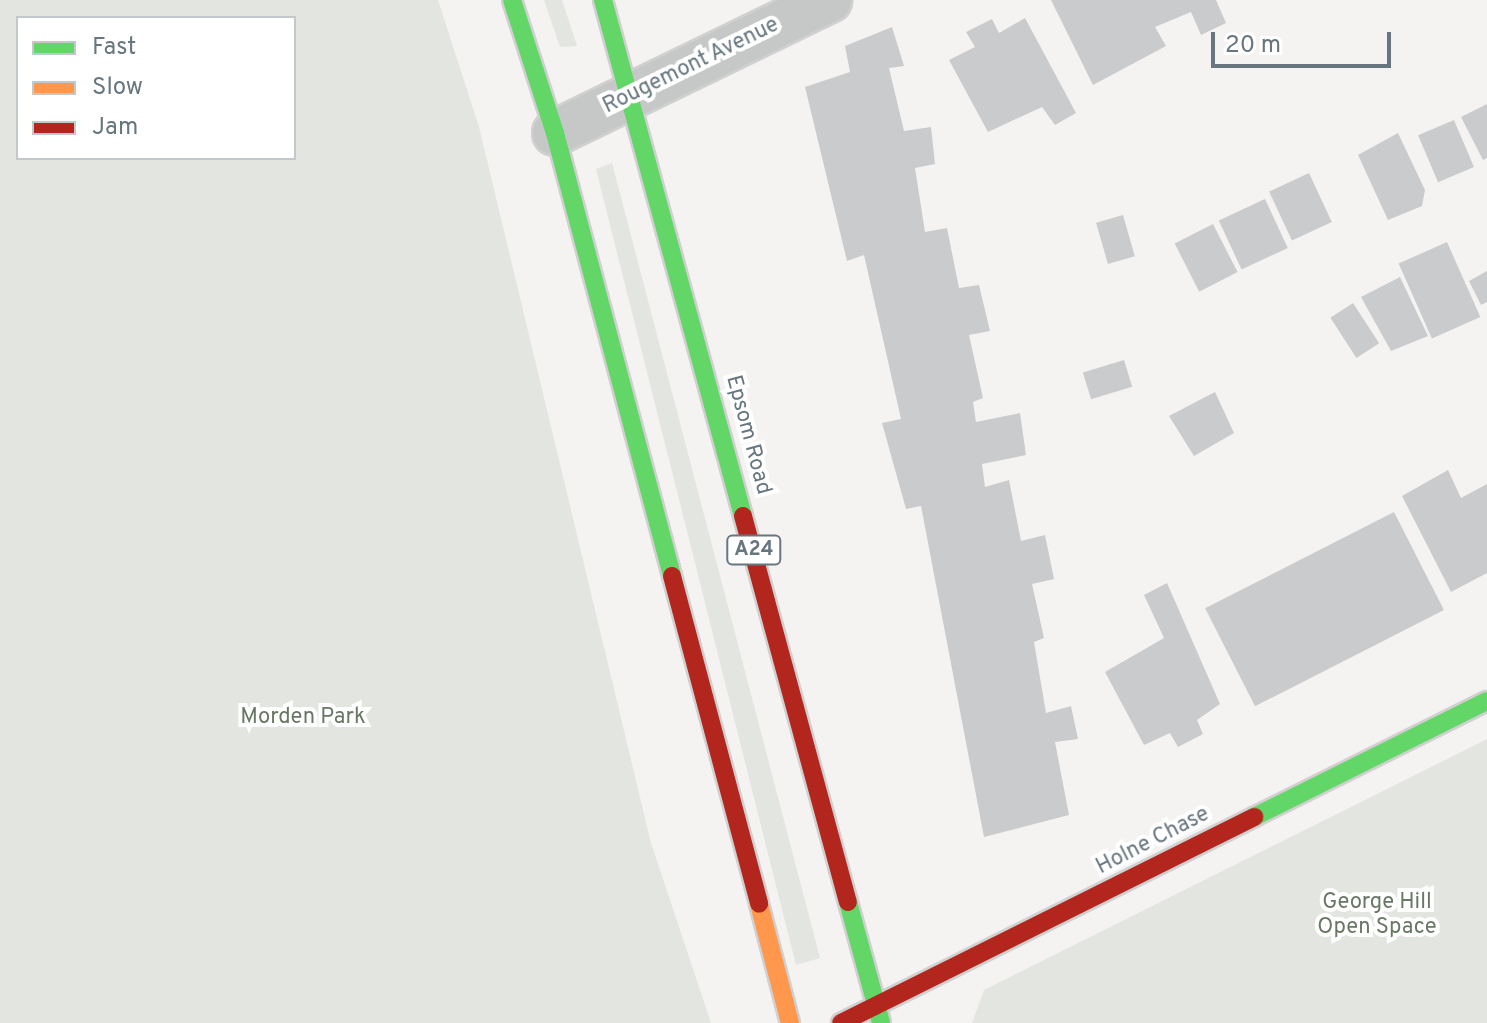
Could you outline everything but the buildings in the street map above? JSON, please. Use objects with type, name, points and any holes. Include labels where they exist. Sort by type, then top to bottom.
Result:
[{"type":"main road","points":[[512,0],[555,133],[790,1023]]},
{"type":"main road","name":"Epsom Road","points":[[603,0],[632,93],[878,1015]]},
{"type":"main road","name":"Holne Chase","points":[[841,1023],[878,1015],[1487,701]]},
{"type":"street","name":"Rougemont Avenue","points":[[555,133],[829,0]]},
{"type":"green space","name":"Morden Park","points":[[0,0],[438,0],[479,127],[651,843],[711,1023],[0,1023]]},
{"type":"green space","points":[[544,0],[562,0],[577,46],[560,47]]},
{"type":"green space","points":[[612,163],[820,958],[796,965],[596,169]]},
{"type":"green space","name":"George Hill Open Space","points":[[1487,739],[1487,1023],[972,1023],[984,990]]},
{"type":"traffic: fast","points":[[512,0],[555,133],[672,576]]},
{"type":"traffic: fast","points":[[603,0],[743,516]]},
{"type":"traffic: fast","points":[[1254,817],[1487,701]]},
{"type":"traffic: fast","points":[[848,902],[881,1023]]},
{"type":"traffic: slow","points":[[759,904],[790,1023]]},
{"type":"traffic: jam","points":[[743,516],[848,902]]},
{"type":"traffic: jam","points":[[672,576],[759,904]]},
{"type":"traffic: jam","points":[[841,1023],[1254,817]]}]
